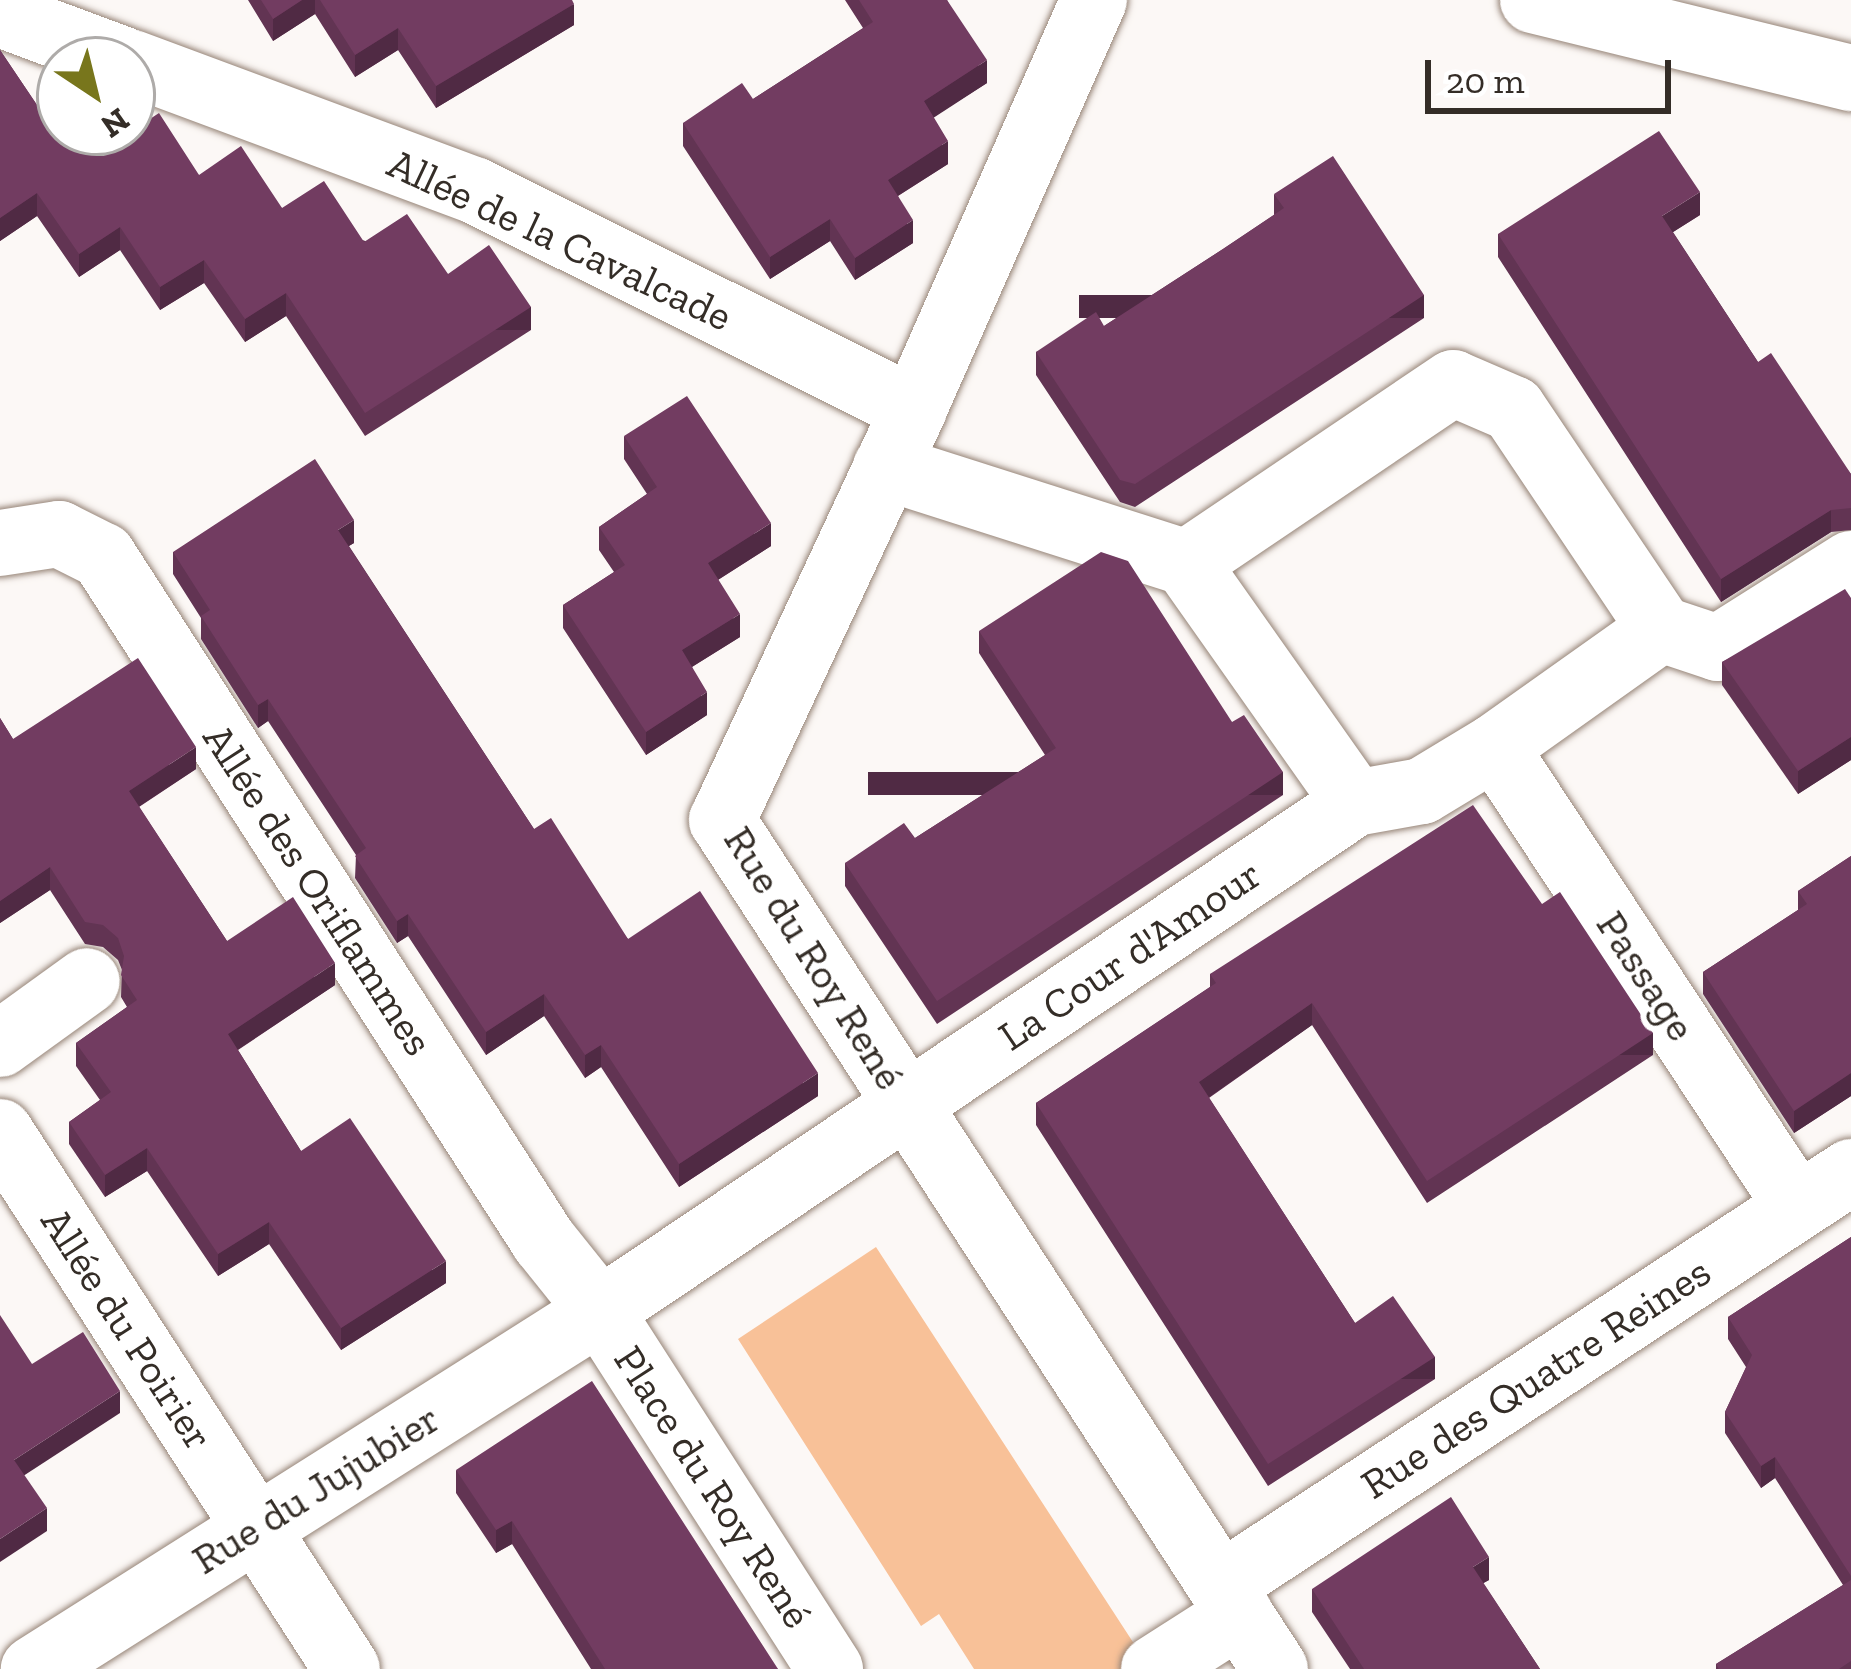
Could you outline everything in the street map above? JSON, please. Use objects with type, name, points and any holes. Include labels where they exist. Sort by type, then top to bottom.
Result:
[{"type":"street","name":"Rue du Roy René","points":[[1094,0],[914,409],[722,820],[1275,1669]]},
{"type":"street","points":[[1533,0],[1851,78]]},
{"type":"street","points":[[1724,0],[1851,45]]},
{"type":"street","name":"Allée de la Cavalcade","points":[[0,14],[59,36]]},
{"type":"street","name":"Allée de la Cavalcade","points":[[156,72],[475,190],[914,409]]},
{"type":"street","points":[[1186,563],[1454,383],[1513,409],[1661,629],[1718,648],[1851,564]]},
{"type":"street","points":[[886,467],[1186,563],[1355,803]]},
{"type":"street","name":"Allée des Oriflammes","points":[[0,543],[59,534],[103,556],[544,1241],[600,1310]]},
{"type":"street","name":"La Cour d'Amour","points":[[905,1107],[1355,803],[1422,791],[1495,747],[1661,629]]},
{"type":"street","name":"Passage","points":[[1495,747],[1824,1189]]},
{"type":"street","points":[[0,1045],[87,981]]},
{"type":"street","name":"Place du Roy René","points":[[830,1669],[600,1310],[905,1107]]},
{"type":"street","name":"Allée du Poirier","points":[[0,1132],[347,1669]]},
{"type":"street","name":"Rue des Quatre Reines","points":[[1231,1599],[1824,1189]]},
{"type":"street","name":"Rue du Jujubier","points":[[34,1669],[600,1310]]},
{"type":"street","points":[[1154,1669],[1231,1599]]},
{"type":"shaded area","points":[[876,1247],[1142,1656],[1122,1669],[974,1669],[939,1614],[921,1626],[738,1339]]},
{"type":"building","points":[[261,0],[302,0],[273,19]]},
{"type":"building","points":[[320,0],[572,0],[574,4],[436,86],[398,28],[355,55]]},
{"type":"building","points":[[859,0],[947,0],[987,60],[924,101],[948,141],[888,180],[913,220],[855,258],[830,219],[770,257],[683,123],[742,83],[753,99],[873,22]]},
{"type":"building","points":[[0,50],[36,104],[36,156],[156,156],[159,113],[199,175],[241,146],[282,208],[324,181],[364,242],[407,214],[448,274],[489,245],[531,307],[365,413],[286,293],[245,319],[204,260],[160,287],[120,227],[79,254],[37,193],[0,218]]},
{"type":"building","points":[[1659,131],[1700,192],[1662,216],[1758,362],[1771,353],[1851,474],[1851,508],[1831,510],[1721,579],[1498,234]]},
{"type":"building","points":[[1333,156],[1424,295],[1135,484],[1120,480],[1036,352],[1096,312],[1104,326],[1223,249],[1284,208],[1274,194]]},
{"type":"building","points":[[687,396],[771,523],[708,563],[740,614],[682,650],[707,692],[646,732],[563,605],[625,565],[599,527],[657,487],[624,436]]},
{"type":"building","points":[[315,459],[354,520],[338,530],[534,829],[551,818],[628,939],[700,891],[818,1073],[679,1164],[601,1045],[585,1055],[544,994],[486,1032],[408,914],[397,921],[355,856],[366,848],[268,699],[258,705],[201,616],[210,610],[173,552]]},
{"type":"building","points":[[1101,552],[1128,561],[1232,722],[1244,715],[1283,772],[937,1001],[845,863],[904,823],[915,838],[1056,748],[979,631]]},
{"type":"building","points":[[1845,589],[1851,598],[1851,737],[1798,771],[1722,662]]},
{"type":"building","points":[[138,658],[196,747],[129,791],[227,941],[293,897],[335,963],[228,1034],[301,1151],[350,1118],[446,1261],[341,1328],[269,1222],[218,1254],[147,1148],[105,1175],[69,1122],[111,1092],[76,1043],[137,1000],[121,975],[124,956],[118,938],[103,925],[85,922],[50,867],[0,901],[0,718],[13,739]]},
{"type":"building","points":[[1473,805],[1542,904],[1560,892],[1653,1033],[1427,1181],[1312,1003],[1199,1082],[1355,1323],[1393,1296],[1435,1357],[1268,1464],[1036,1103],[1216,983],[1210,974]]},
{"type":"building","points":[[1851,856],[1851,1073],[1794,1111],[1703,972],[1807,904],[1798,891]]},
{"type":"building","points":[[1851,1237],[1851,1576],[1775,1457],[1761,1466],[1725,1412],[1752,1355],[1728,1317]]},
{"type":"building","points":[[0,1315],[32,1364],[83,1332],[120,1391],[14,1460],[47,1508],[0,1539]]},
{"type":"building","points":[[592,1381],[778,1669],[605,1669],[512,1521],[496,1530],[456,1470]]},
{"type":"building","points":[[1451,1497],[1489,1557],[1473,1567],[1540,1669],[1364,1669],[1312,1589]]},
{"type":"building","points":[[1851,1580],[1851,1661],[1839,1669],[1719,1669],[1716,1664]]}]
